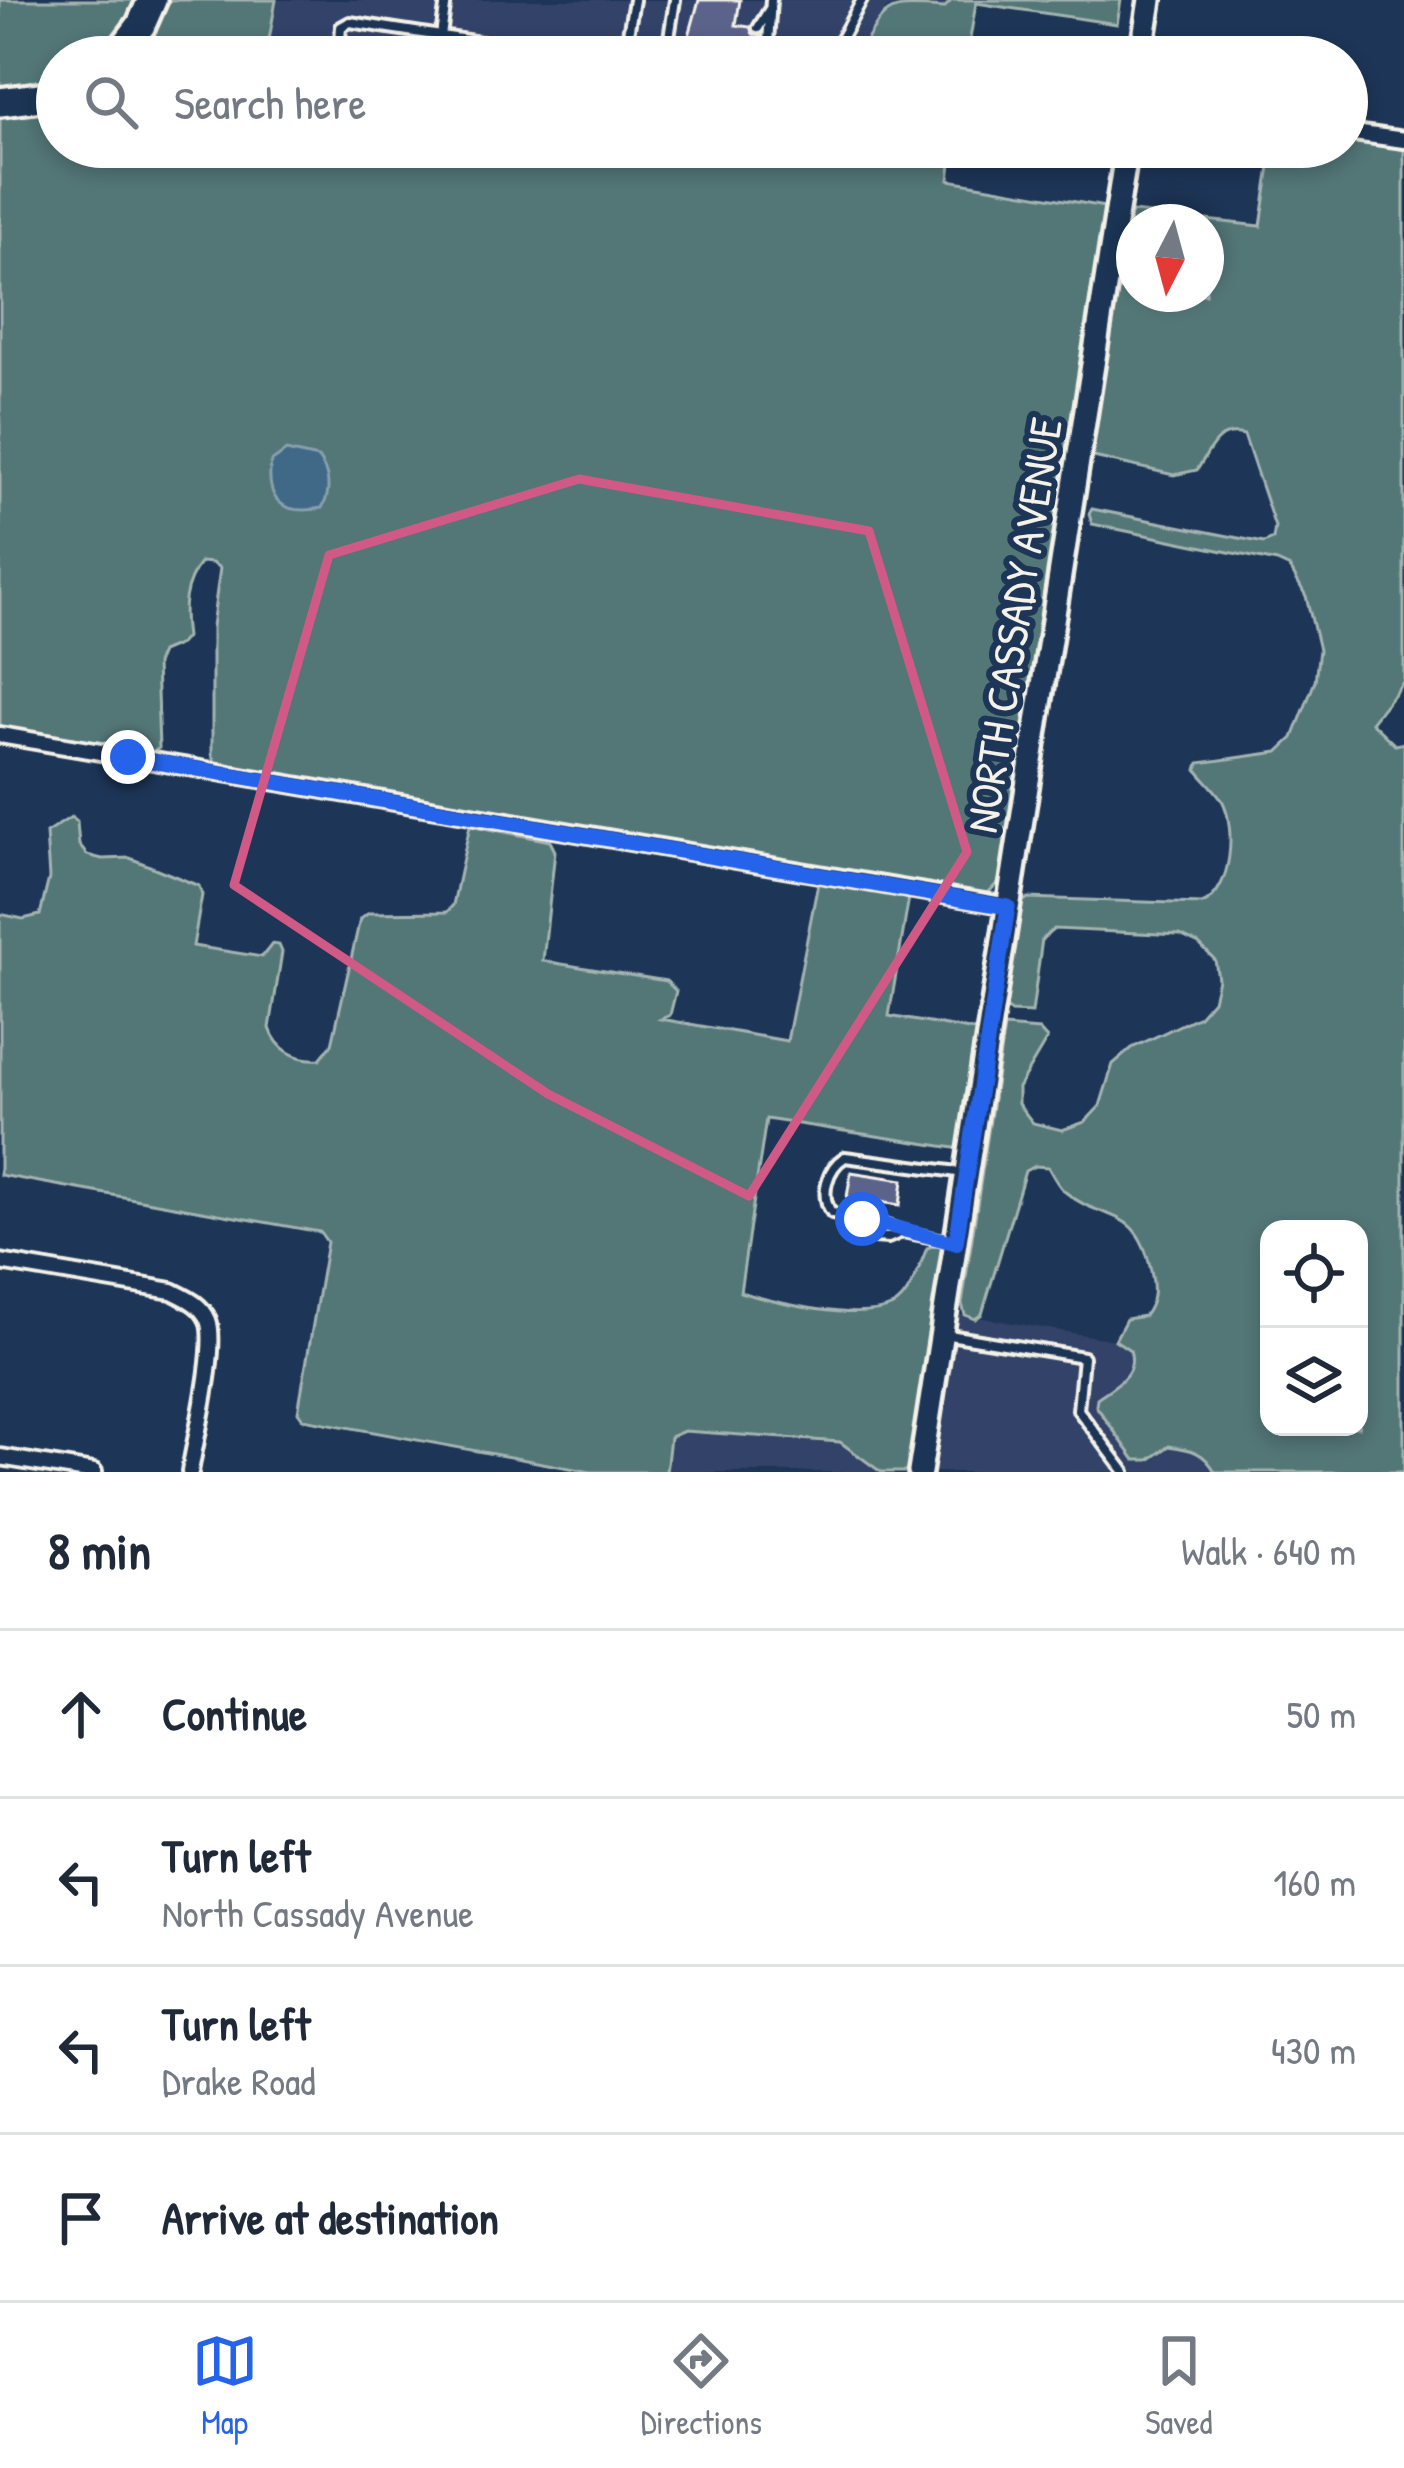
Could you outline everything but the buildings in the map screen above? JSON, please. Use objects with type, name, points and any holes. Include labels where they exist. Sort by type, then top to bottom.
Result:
[{"type":"highway","points":[[133,36],[152,0]]},
{"type":"highway","points":[[0,102],[36,98]]},
{"type":"main road","points":[[1145,36],[1150,0]]},
{"type":"main road","name":"NORTH CASSADY AVENUE","points":[[920,1472],[1124,168]]},
{"type":"street","points":[[1368,135],[1404,140]]},
{"type":"street","points":[[0,735],[1008,907]]},
{"type":"street","points":[[0,1262],[172,1291],[194,1301],[208,1321],[211,1345],[190,1472]]},
{"type":"street","points":[[0,1456],[94,1472]]},
{"type":"lane","points":[[340,36],[341,27],[350,22],[441,36],[446,0]]},
{"type":"lane","points":[[628,36],[634,0]]},
{"type":"lane","points":[[669,36],[675,0]]},
{"type":"lane","points":[[842,36],[862,0]]},
{"type":"lane","points":[[758,28],[770,4]]},
{"type":"lane","points":[[770,4],[770,36]]},
{"type":"lane","points":[[956,1243],[902,1232],[885,1222],[832,1213],[826,1205],[830,1171],[845,1157],[966,1173]]},
{"type":"lane","points":[[862,1219],[856,1229],[862,1235],[889,1238],[902,1232]]},
{"type":"lane","points":[[941,1334],[1083,1357],[1078,1410],[1125,1472]]},
{"type":"highlighted area","points":[[579,479],[869,531],[967,852],[749,1196],[548,1094],[234,885],[329,555]]},
{"type":"shaded area","points":[[276,0],[952,0],[944,8],[898,5],[886,9],[870,36],[270,36]]},
{"type":"shaded area","points":[[286,451],[318,458],[322,464],[328,489],[322,508],[297,510],[274,496],[271,462]]},
{"type":"shaded area","points":[[935,1310],[1115,1340],[1130,1349],[1134,1360],[1128,1376],[1097,1398],[1149,1460],[1169,1446],[1191,1449],[1208,1458],[1215,1472],[911,1472]]},
{"type":"shaded area","points":[[684,1431],[841,1442],[881,1472],[666,1472],[670,1437]]},
{"type":"green space","points":[[0,0],[143,0],[120,36],[36,36],[36,89],[0,95]]},
{"type":"green space","points":[[160,0],[276,0],[270,36],[140,36]]},
{"type":"green space","points":[[952,0],[1121,0],[1117,24],[976,3],[970,36],[870,36],[882,18],[897,8],[944,8]]},
{"type":"green space","points":[[36,108],[36,168],[950,168],[949,180],[1105,207],[1005,875],[988,893],[976,895],[216,765],[212,754],[212,626],[220,568],[212,563],[201,562],[187,588],[186,637],[161,652],[156,664],[159,748],[149,755],[0,730],[0,113]]},
{"type":"green space","points":[[1368,142],[1404,147],[1404,681],[1371,722],[1395,745],[1404,743],[1404,1472],[1215,1472],[1202,1456],[1169,1446],[1149,1460],[1135,1460],[1096,1406],[1097,1398],[1131,1366],[1130,1350],[1115,1340],[1126,1319],[1148,1311],[1153,1295],[1145,1249],[1128,1224],[1064,1191],[1048,1167],[1025,1171],[982,1314],[975,1319],[965,1315],[962,1304],[1004,1027],[1039,1030],[1047,1039],[1018,1088],[1018,1104],[1033,1123],[1062,1130],[1085,1122],[1100,1106],[1113,1064],[1132,1048],[1199,1016],[1213,1000],[1218,979],[1215,960],[1199,944],[1180,935],[1054,929],[1042,939],[1032,1013],[1010,1012],[1005,1006],[1021,903],[1028,898],[1202,904],[1212,897],[1226,872],[1229,825],[1222,800],[1197,770],[1199,763],[1278,752],[1293,738],[1315,681],[1319,650],[1306,596],[1290,568],[1092,524],[1089,514],[1092,509],[1264,543],[1273,539],[1275,527],[1244,435],[1221,437],[1197,470],[1174,475],[1089,456],[1116,296],[1116,312],[1224,312],[1224,222],[1261,226],[1270,168],[1368,168]]},
{"type":"green space","points":[[71,817],[87,855],[130,858],[199,886],[202,895],[193,946],[262,957],[272,944],[279,945],[282,952],[270,1028],[283,1048],[312,1059],[320,1059],[332,1044],[360,919],[369,913],[447,912],[453,905],[470,825],[550,841],[555,851],[543,961],[666,981],[676,991],[670,1015],[661,1019],[787,1041],[818,883],[909,897],[889,1016],[981,1032],[961,1149],[766,1119],[740,1292],[817,1310],[878,1311],[904,1296],[927,1248],[938,1244],[944,1250],[911,1472],[881,1472],[840,1442],[684,1431],[670,1437],[666,1472],[591,1472],[303,1419],[298,1412],[327,1242],[320,1232],[0,1175],[0,914],[23,919],[40,915],[49,878],[46,833]]},
{"type":"route","points":[[128,757],[1008,907],[956,1243],[862,1219]]}]
